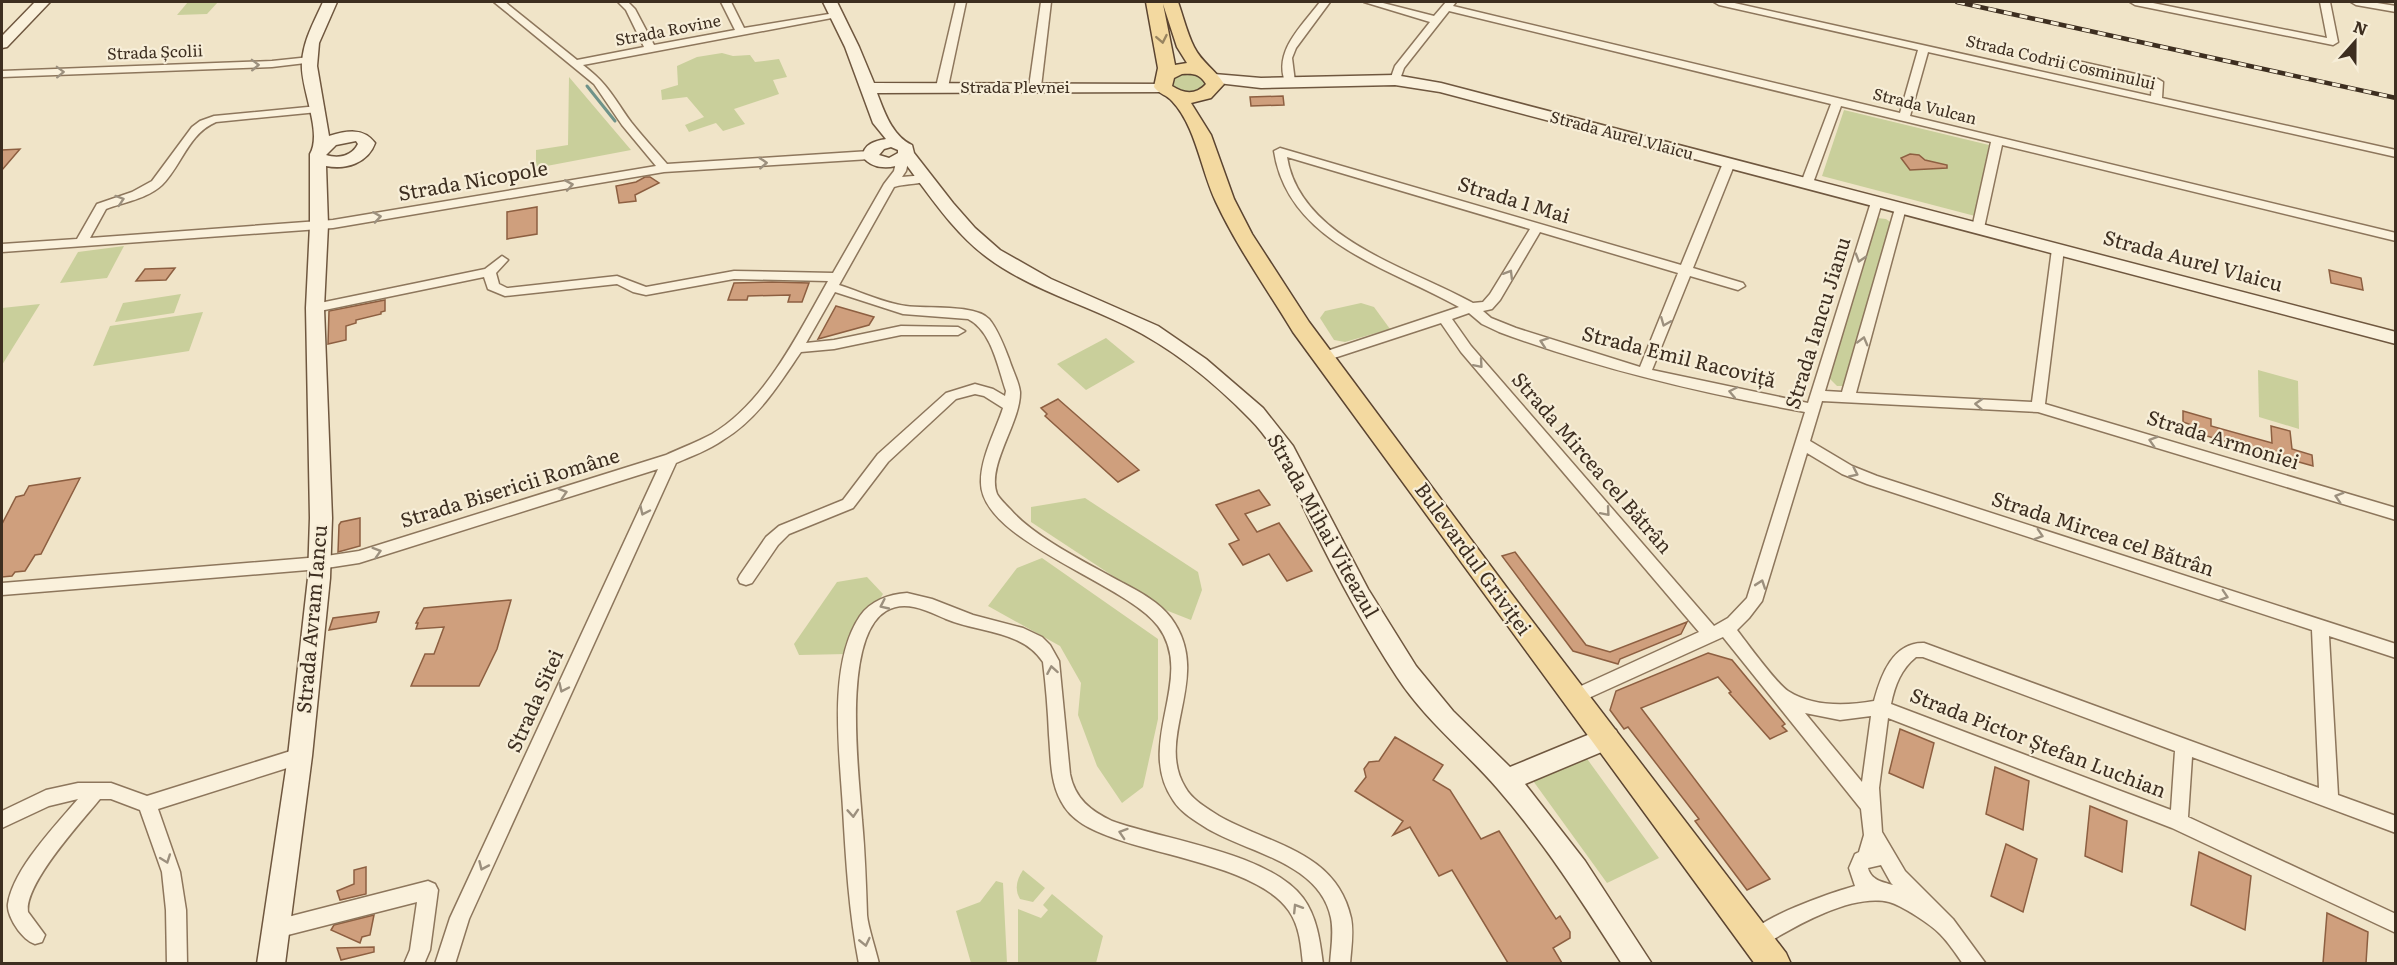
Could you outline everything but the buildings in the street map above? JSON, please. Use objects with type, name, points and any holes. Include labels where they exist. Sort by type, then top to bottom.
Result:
[{"type":"main road","name":"Bulevardul Griviței","points":[[1154,2],[1168,86],[1202,135],[1224,199],[1242,234],[1282,299],[1501,599],[1775,963]]},
{"type":"main road","points":[[1170,2],[1185,47],[1209,82]]},
{"type":"main road","points":[[1177,70],[1209,82],[1194,97],[1168,86],[1177,70]]},
{"type":"main road","name":"Bulevardul Griviței","points":[[1202,135],[1209,82]]},
{"type":"street","points":[[2,44],[43,2]]},
{"type":"street","name":"Strada Avram Iancu","points":[[271,963],[300,756],[320,563],[315,308],[321,128],[310,60],[312,43],[330,2]]},
{"type":"street","points":[[499,2],[576,63],[604,89],[626,123],[664,168]]},
{"type":"street","points":[[623,2],[630,9],[650,48]]},
{"type":"street","points":[[726,2],[741,32]]},
{"type":"street","points":[[942,87],[962,2]]},
{"type":"street","points":[[1035,87],[1046,2]]},
{"type":"street","points":[[1290,82],[1287,58],[1291,48],[1325,2]]},
{"type":"street","points":[[1369,2],[1436,20]]},
{"type":"street","name":"Strada Codrii Cosminului","points":[[1719,2],[2396,154]]},
{"type":"street","points":[[2135,2],[2333,42],[2325,2]]},
{"type":"street","points":[[2356,2],[2396,9]]},
{"type":"street","points":[[1395,80],[1399,68],[1448,4]]},
{"type":"street","name":"Strada Vulcan","points":[[1448,4],[1837,102],[2396,237]]},
{"type":"street","points":[[834,8],[881,123],[900,162]]},
{"type":"street","name":"Strada Rovine","points":[[576,63],[741,32],[834,8]]},
{"type":"street","points":[[1905,118],[1924,49]]},
{"type":"street","name":"Strada Școlii","points":[[2,74],[272,64],[310,60]]},
{"type":"street","points":[[2073,63],[2158,82],[2156,101]]},
{"type":"street","name":"Strada Aurel Vlaicu","points":[[1209,82],[1395,80],[1441,87],[2396,338]]},
{"type":"street","name":"Strada Plevnei","points":[[867,88],[1168,86]]},
{"type":"street","points":[[1807,183],[1837,102]]},
{"type":"street","points":[[82,241],[101,207],[143,192],[158,183],[202,124],[214,119],[318,109]]},
{"type":"street","points":[[875,157],[881,123]]},
{"type":"street","points":[[319,184],[328,170],[355,157],[367,148],[365,140],[336,135],[321,128]]},
{"type":"street","points":[[341,162],[326,162],[320,153],[332,141],[349,136]]},
{"type":"street","points":[[1978,228],[1997,141]]},
{"type":"street","points":[[875,157],[884,143],[900,162]]},
{"type":"street","name":"Strada 1 Mai","points":[[1280,151],[1738,286]]},
{"type":"street","name":"Strada Emil Racoviță","points":[[1280,151],[1284,179],[1307,211],[1345,243],[1404,277],[1471,308],[1488,322],[1577,354],[1644,373],[1818,396],[2038,407]]},
{"type":"street","name":"Strada Nicopole","points":[[2,248],[319,225],[664,168],[875,157]]},
{"type":"street","name":"Strada Mihai Viteazul","points":[[875,157],[900,162],[925,179],[975,237],[992,253],[1029,276],[1137,323],[1156,334],[1198,363],[1263,420],[1286,451],[1324,525],[1401,663],[1424,696],[1506,780],[1599,903],[1638,963]]},
{"type":"street","name":"Strada Bisericii Române","points":[[2,589],[320,563],[359,557],[671,459],[718,437],[747,414],[766,392],[797,347],[900,162]]},
{"type":"street","points":[[1644,373],[1729,163]]},
{"type":"street","name":"Strada Iancu Jianu","points":[[1801,450],[1876,202]]},
{"type":"street","points":[[1848,397],[1900,208]]},
{"type":"street","points":[[1323,357],[1471,308],[1486,306],[1495,297],[1537,227]]},
{"type":"street","points":[[2038,407],[2058,249]]},
{"type":"street","points":[[315,308],[489,272],[502,260]]},
{"type":"street","points":[[489,272],[493,286],[505,292],[617,280],[627,282],[637,290],[650,291],[705,278],[735,275],[835,282],[903,310],[978,317],[996,343],[1012,383],[1011,406],[991,465],[988,481],[990,496],[1012,522],[1030,536],[1149,607],[1166,624],[1181,662],[1181,681],[1166,753],[1169,776],[1180,795],[1195,811],[1212,823],[1298,861],[1319,875],[1333,895],[1341,916],[1340,963]]},
{"type":"street","name":"Strada Mircea cel Bătrân","points":[[1444,317],[1466,349],[1719,632]]},
{"type":"street","points":[[797,347],[813,348],[843,344],[893,331],[958,331]]},
{"type":"street","points":[[746,579],[772,541],[784,530],[848,504],[883,458],[951,396],[975,389],[988,392],[1011,406]]},
{"type":"street","name":"Strada Armoniei","points":[[2038,407],[2396,514]]},
{"type":"street","points":[[1576,696],[1736,623],[1754,601],[1801,450]]},
{"type":"street","name":"Strada Mircea cel Bătrân","points":[[1801,450],[1872,480],[2396,651]]},
{"type":"street","name":"Strada Sitei","points":[[445,963],[460,918],[659,480],[671,459]]},
{"type":"street","points":[[870,963],[860,917],[847,688],[857,641],[864,624],[873,611],[885,603],[899,600],[913,601],[974,622],[1030,636],[1043,647],[1051,661],[1062,776],[1068,796],[1080,811],[1097,824],[1122,833],[1239,867],[1269,879],[1287,893],[1300,910],[1308,930],[1313,963]]},
{"type":"street","points":[[2320,627],[2329,801]]},
{"type":"street","name":"Strada Pictor Ștefan Luchian","points":[[1719,632],[1779,695],[1870,806]]},
{"type":"street","name":"Strada Pictor Ștefan Luchian","points":[[1873,833],[1870,806],[1880,707],[1892,671],[1904,655],[1912,650],[1924,650],[2396,825]]},
{"type":"street","name":"Strada Pictor Ștefan Luchian","points":[[1779,695],[1807,707],[1840,714],[1880,707],[2179,822],[2396,924]]},
{"type":"street","points":[[1506,780],[1607,738]]},
{"type":"street","name":"Strada Pictor Ștefan Luchian","points":[[2179,822],[2184,747]]},
{"type":"street","points":[[2,820],[46,798],[78,791],[96,790],[125,795],[147,804],[300,756]]},
{"type":"street","points":[[35,934],[19,914],[18,903],[23,890],[33,872],[96,790]]},
{"type":"street","points":[[147,804],[171,873],[176,910],[177,963]]},
{"type":"street","points":[[1839,899],[1863,866],[1873,833]]},
{"type":"street","points":[[1873,833],[1890,882]]},
{"type":"street","points":[[1863,866],[1881,859],[1890,882],[1946,926],[1976,963]]},
{"type":"street","points":[[1863,866],[1868,887],[1890,882]]},
{"type":"street","points":[[1757,938],[1839,899],[1890,882]]},
{"type":"street","points":[[276,929],[428,890],[420,950],[414,963]]},
{"type":"green space","points":[[188,2],[218,2],[207,14],[177,15]]},
{"type":"green space","points":[[722,53],[733,56],[750,55],[755,62],[779,59],[787,77],[773,80],[779,94],[734,109],[745,124],[723,131],[716,123],[689,132],[685,125],[704,117],[687,97],[662,100],[661,90],[678,85],[677,66],[697,57]]},
{"type":"green space","points":[[1187,72],[1208,79],[1206,89],[1188,94],[1170,89],[1170,78]]},
{"type":"green space","points":[[569,77],[631,150],[536,168],[536,150],[568,145]]},
{"type":"green space","points":[[1844,110],[1989,145],[1975,216],[1822,176]]},
{"type":"green space","points":[[1877,218],[1886,219],[1893,224],[1845,386],[1837,386],[1828,377]]},
{"type":"green space","points":[[124,246],[107,278],[60,283],[78,252]]},
{"type":"green space","points":[[181,294],[174,313],[115,322],[123,303]]},
{"type":"green space","points":[[1361,303],[1374,307],[1390,329],[1345,342],[1334,340],[1320,318],[1325,311]]},
{"type":"green space","points":[[40,304],[2,365],[2,308]]},
{"type":"green space","points":[[203,312],[189,351],[93,366],[110,326]]},
{"type":"green space","points":[[1106,338],[1135,362],[1086,390],[1057,364]]},
{"type":"green space","points":[[2258,370],[2298,381],[2299,429],[2259,417]]},
{"type":"green space","points":[[1085,498],[1198,572],[1202,590],[1191,620],[1163,609],[1031,522],[1031,507]]},
{"type":"green space","points":[[1042,558],[1158,639],[1158,719],[1143,787],[1122,803],[1097,766],[1078,715],[1081,683],[1060,646],[988,606],[1017,568]]},
{"type":"green space","points":[[867,577],[883,594],[847,654],[799,655],[794,644],[837,582]]},
{"type":"green space","points":[[1585,756],[1659,858],[1607,883],[1531,778]]},
{"type":"green space","points":[[1023,870],[1045,888],[1033,902],[1020,899],[1017,892],[1017,884]]},
{"type":"green space","points":[[996,881],[1003,883],[1007,963],[971,963],[956,911],[980,902]]},
{"type":"green space","points":[[1052,894],[1103,936],[1096,963],[1018,963],[1018,909],[1041,918],[1048,910],[1043,905]]},
{"type":"waterway","points":[[587,86],[615,121]]},
{"type":"railway","points":[[1957,2],[2396,98]]}]
